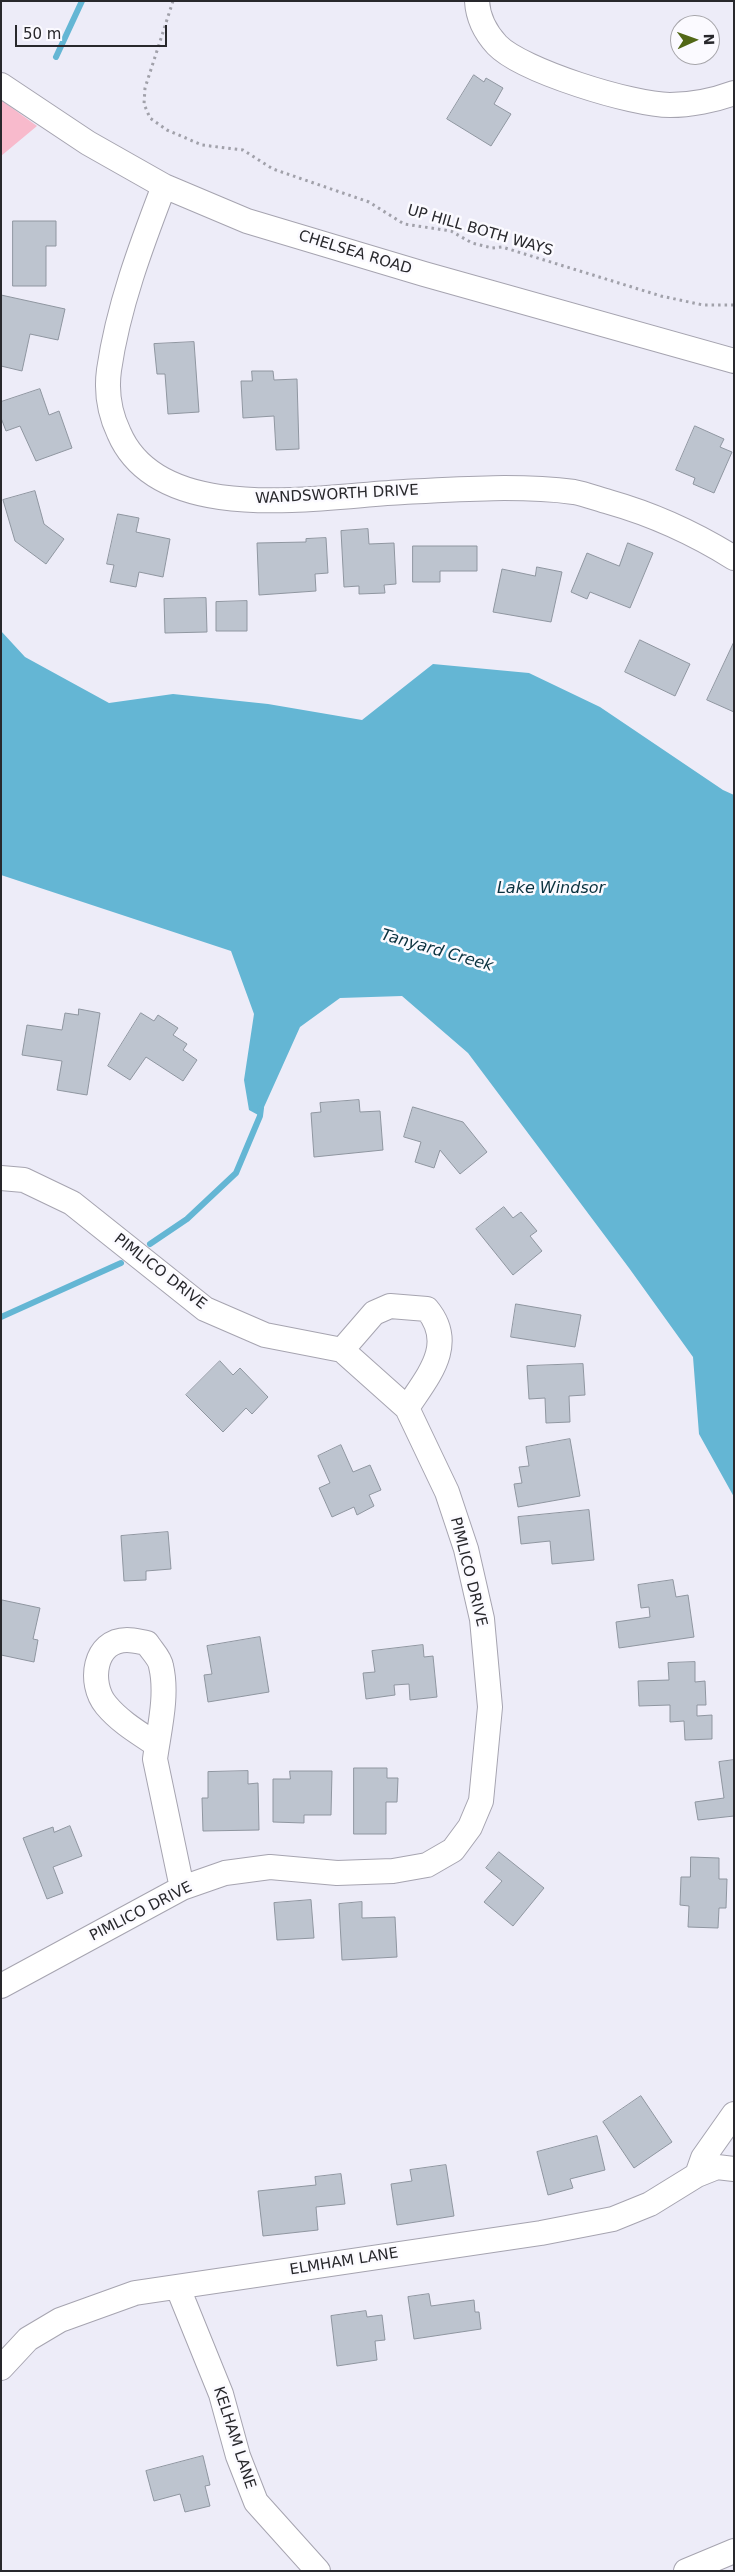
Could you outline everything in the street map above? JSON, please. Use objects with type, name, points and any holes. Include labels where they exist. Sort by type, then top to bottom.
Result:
[{"type":"street","points":[[477,1],[477,12],[484,29],[498,46],[516,58],[596,91],[633,100],[670,105],[702,101],[734,93]]},
{"type":"street","name":"CHELSEA ROAD","points":[[1,85],[88,143],[164,186],[257,224],[424,274],[734,361]]},
{"type":"street","name":"WANDSWORTH DRIVE","points":[[164,186],[131,274],[108,372],[110,413],[125,448],[151,475],[197,494],[257,502],[467,488],[575,492],[642,511],[692,532],[734,558]]},
{"type":"street","name":"PIMLICO DRIVE","points":[[1,1178],[24,1180],[72,1203],[205,1309],[265,1335],[342,1350],[407,1408],[447,1492],[466,1549],[482,1619],[490,1707],[481,1801],[470,1827],[453,1850],[427,1865],[393,1871],[336,1873],[270,1867],[226,1873],[182,1888],[1,1986]]},
{"type":"street","points":[[342,1350],[374,1313],[390,1306],[427,1309],[436,1320],[440,1346],[437,1362],[407,1408]]},
{"type":"street","points":[[157,1746],[156,1759],[182,1888]]},
{"type":"street","points":[[697,2175],[703,2158],[734,2114]]},
{"type":"street","name":"ELMHAM LANE","points":[[1,2368],[28,2339],[60,2320],[135,2293],[541,2234],[613,2219],[650,2204],[697,2175],[717,2167],[734,2169]]},
{"type":"street","name":"KELHAM LANE","points":[[178,2288],[221,2394],[238,2456],[256,2502],[318,2571]]},
{"type":"street","points":[[686,2571],[734,2552]]},
{"type":"path","name":"UP HILL BOTH WAYS","points":[[173,1],[150,69],[144,104],[150,118],[167,130],[202,145],[243,150],[273,169],[369,202],[404,224],[451,232],[472,243],[492,248],[502,247],[661,296],[703,305],[734,305]]},
{"type":"shaded area","points":[[1,100],[37,126],[1,156]]},
{"type":"water","name":"Lake Windsor","points":[[1,631],[25,657],[109,703],[173,694],[268,704],[362,720],[433,664],[529,673],[600,707],[723,790],[734,795],[734,1497],[699,1434],[693,1357],[629,1268],[468,1053],[402,996],[340,998],[300,1027],[260,1116],[249,1110],[244,1080],[254,1014],[231,951],[1,875]]},
{"type":"building","points":[[474,75],[484,82],[486,78],[503,88],[494,104],[511,114],[491,146],[447,119]]},
{"type":"building","points":[[13,221],[56,221],[56,246],[46,246],[46,286],[13,286]]},
{"type":"building","points":[[1,295],[65,309],[58,340],[30,334],[22,371],[1,366]]},
{"type":"building","points":[[194,342],[199,412],[168,414],[165,374],[157,374],[154,344]]},
{"type":"building","points":[[252,371],[273,371],[274,380],[297,379],[299,449],[276,450],[274,416],[243,418],[241,381],[252,381]]},
{"type":"building","points":[[40,389],[49,415],[59,411],[72,448],[36,461],[20,426],[6,431],[1,418],[1,402]]},
{"type":"building","points":[[695,426],[724,439],[720,447],[732,452],[714,493],[693,484],[695,478],[676,470]]},
{"type":"building","points":[[35,491],[44,524],[64,539],[46,564],[15,541],[3,500]]},
{"type":"building","points":[[118,514],[139,518],[136,532],[170,539],[163,577],[139,572],[136,587],[110,582],[114,565],[107,564]]},
{"type":"building","points":[[368,529],[369,544],[394,543],[396,584],[384,585],[385,593],[359,594],[359,586],[344,587],[341,531]]},
{"type":"building","points":[[326,538],[328,573],[315,574],[316,591],[259,595],[257,543],[306,542],[306,539]]},
{"type":"building","points":[[628,543],[653,553],[630,608],[590,592],[587,599],[571,592],[587,553],[619,566]]},
{"type":"building","points":[[413,546],[477,546],[477,571],[440,571],[440,582],[413,582]]},
{"type":"building","points":[[537,567],[562,572],[551,622],[493,612],[502,569],[535,576]]},
{"type":"building","points":[[206,598],[207,632],[165,633],[164,599]]},
{"type":"building","points":[[247,601],[247,631],[216,631],[216,602]]},
{"type":"building","points":[[640,640],[690,664],[675,696],[625,672]]},
{"type":"building","points":[[734,642],[734,712],[707,700]]},
{"type":"building","points":[[79,1009],[100,1013],[87,1095],[57,1090],[62,1061],[22,1055],[27,1025],[62,1030],[65,1013],[78,1015]]},
{"type":"building","points":[[141,1013],[154,1021],[158,1015],[178,1028],[173,1035],[187,1044],[183,1050],[197,1060],[183,1081],[146,1057],[130,1080],[108,1066]]},
{"type":"building","points":[[359,1100],[360,1112],[380,1111],[383,1150],[314,1157],[311,1113],[321,1112],[320,1103]]},
{"type":"building","points":[[413,1107],[463,1122],[487,1152],[460,1174],[440,1150],[434,1168],[415,1162],[421,1142],[404,1137]]},
{"type":"building","points":[[504,1207],[513,1218],[521,1212],[537,1231],[530,1236],[542,1251],[513,1275],[476,1229]]},
{"type":"building","points":[[516,1304],[581,1315],[575,1347],[511,1337]]},
{"type":"building","points":[[220,1361],[233,1375],[240,1368],[268,1397],[252,1414],[246,1408],[223,1432],[186,1395]]},
{"type":"building","points":[[583,1364],[585,1395],[569,1396],[570,1422],[546,1423],[545,1398],[529,1399],[527,1366]]},
{"type":"building","points":[[570,1439],[580,1496],[518,1507],[514,1484],[522,1483],[519,1467],[529,1466],[526,1447]]},
{"type":"building","points":[[341,1445],[353,1472],[370,1465],[381,1490],[369,1495],[374,1506],[357,1515],[354,1507],[332,1517],[319,1488],[330,1483],[318,1456]]},
{"type":"building","points":[[589,1510],[594,1560],[552,1564],[550,1541],[521,1544],[518,1517]]},
{"type":"building","points":[[168,1532],[171,1569],[146,1571],[146,1580],[124,1581],[121,1536]]},
{"type":"building","points":[[673,1580],[676,1597],[688,1595],[694,1637],[619,1648],[616,1622],[650,1617],[649,1607],[641,1608],[638,1585]]},
{"type":"building","points":[[2,1600],[40,1608],[33,1639],[38,1640],[34,1662],[1,1655]]},
{"type":"building","points":[[260,1637],[269,1692],[208,1702],[204,1675],[212,1674],[207,1646]]},
{"type":"building","points":[[423,1645],[424,1657],[433,1656],[437,1697],[410,1700],[409,1684],[394,1685],[395,1695],[366,1699],[363,1673],[375,1672],[372,1651]]},
{"type":"building","points":[[695,1662],[695,1682],[705,1681],[706,1705],[697,1705],[697,1716],[712,1715],[712,1739],[685,1740],[684,1721],[670,1722],[670,1705],[639,1706],[638,1681],[669,1680],[668,1663]]},
{"type":"building","points":[[734,1760],[734,1816],[698,1820],[695,1802],[724,1798],[719,1762]]},
{"type":"building","points":[[354,1768],[387,1768],[387,1778],[398,1778],[397,1802],[386,1802],[386,1834],[354,1834]]},
{"type":"building","points":[[248,1771],[248,1784],[258,1783],[259,1830],[203,1831],[202,1798],[208,1798],[208,1772]]},
{"type":"building","points":[[290,1771],[332,1771],[331,1815],[304,1815],[304,1823],[273,1822],[273,1779],[290,1779]]},
{"type":"building","points":[[70,1826],[82,1856],[53,1867],[63,1893],[47,1899],[23,1838],[53,1827],[54,1832]]},
{"type":"building","points":[[499,1852],[544,1888],[513,1926],[484,1902],[502,1881],[486,1868]]},
{"type":"building","points":[[691,1857],[719,1858],[719,1879],[727,1879],[726,1908],[719,1908],[718,1928],[688,1927],[689,1906],[680,1905],[681,1877],[690,1877]]},
{"type":"building","points":[[311,1900],[314,1938],[277,1940],[274,1903]]},
{"type":"building","points":[[362,1902],[362,1918],[395,1917],[397,1957],[342,1960],[339,1904]]},
{"type":"building","points":[[641,2096],[672,2142],[634,2168],[603,2122]]},
{"type":"building","points":[[597,2136],[605,2170],[570,2179],[573,2188],[548,2195],[537,2152]]},
{"type":"building","points":[[446,2165],[454,2216],[397,2225],[391,2184],[412,2181],[410,2170]]},
{"type":"building","points":[[341,2174],[345,2204],[316,2207],[318,2230],[263,2236],[258,2191],[316,2185],[315,2177]]},
{"type":"building","points":[[429,2294],[431,2306],[474,2300],[475,2312],[479,2312],[481,2329],[414,2339],[408,2297]]},
{"type":"building","points":[[366,2311],[367,2317],[382,2315],[385,2340],[375,2341],[377,2360],[337,2366],[331,2316]]},
{"type":"building","points":[[203,2456],[210,2485],[205,2486],[210,2506],[185,2512],[180,2494],[154,2501],[146,2471]]},
{"type":"waterway","points":[[56,57],[82,1]]},
{"type":"waterway","points":[[150,1244],[187,1219],[236,1173],[260,1116],[261,1108]]},
{"type":"waterway","points":[[1,1317],[121,1263]]},
{"type":"water label","name":"Tanyard Creek","points":[[437,951]]}]
